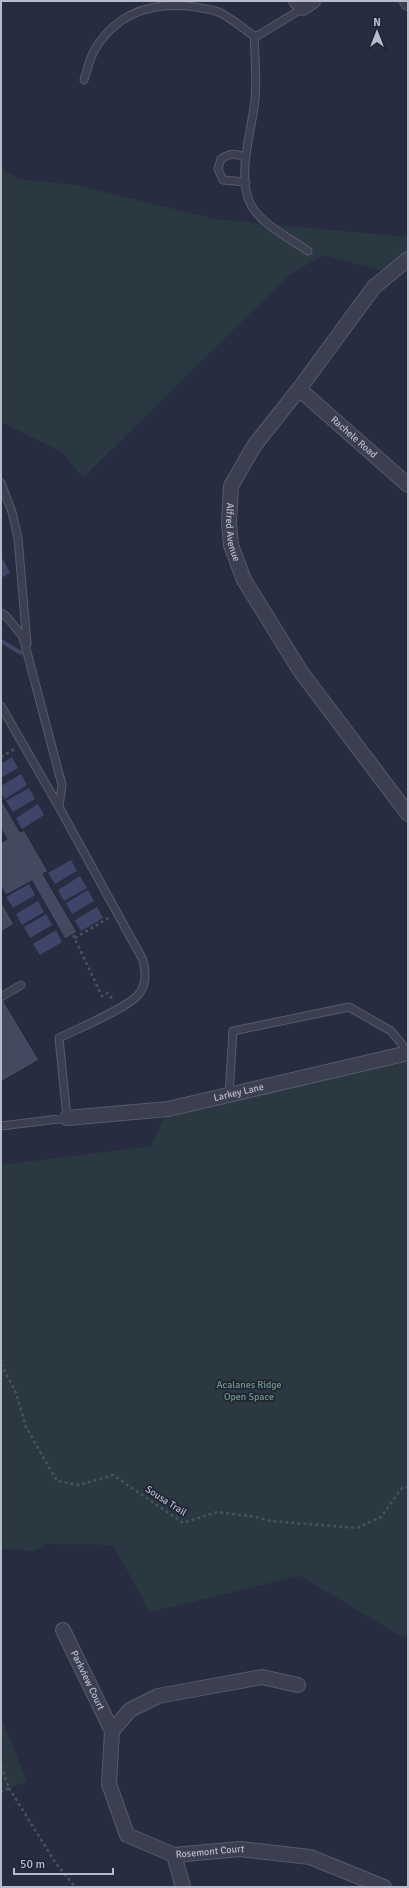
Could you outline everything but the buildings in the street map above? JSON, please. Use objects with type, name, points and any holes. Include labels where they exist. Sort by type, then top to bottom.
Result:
[{"type":"street","name":"Alfred Avenue","points":[[408,259],[374,287],[299,389],[254,446],[232,486],[229,523],[231,545],[244,580],[301,672],[408,814]]},
{"type":"street","name":"Rachele Road","points":[[299,389],[408,485]]},
{"type":"street","name":"Larkey Lane","points":[[67,1118],[168,1109],[408,1053]]},
{"type":"street","name":"Parkview Court","points":[[63,1630],[112,1731]]},
{"type":"street","points":[[112,1731],[130,1710],[158,1696],[262,1677],[298,1685]]},
{"type":"street","name":"Rosemont Court","points":[[112,1731],[109,1784],[127,1835],[174,1855],[240,1849],[310,1857],[384,1887]]},
{"type":"street","points":[[174,1855],[183,1887]]},
{"type":"lane","points":[[84,80],[89,61],[98,44],[117,21],[139,9],[165,2],[190,3],[216,11],[235,21],[254,36],[257,76],[245,157],[246,192],[251,206],[261,218],[308,251]]},
{"type":"lane","points":[[254,36],[259,35],[304,3]]},
{"type":"lane","points":[[245,157],[236,154],[228,154],[221,159],[218,169],[223,180],[246,182]]},
{"type":"lane","points":[[1,483],[9,502],[18,538],[28,653]]},
{"type":"lane","points":[[1,507],[9,502]]},
{"type":"lane","points":[[1,613],[7,617],[23,638],[28,653],[62,785],[59,807]]},
{"type":"lane","points":[[1,706],[59,807],[143,960],[146,973],[138,995],[120,1007],[59,1038],[67,1118],[1,1126]]},
{"type":"lane","points":[[1,996],[21,985]]},
{"type":"lane","points":[[229,1095],[233,1031],[349,1007],[392,1031],[408,1053]]},
{"type":"path","points":[[1,757],[23,744]]},
{"type":"path","points":[[75,938],[117,913]]},
{"type":"path","points":[[73,935],[102,996],[108,993],[120,1007]]},
{"type":"path","name":"Sousa Trail","points":[[1,1364],[16,1393],[26,1427],[57,1481],[79,1485],[113,1476],[183,1523],[217,1512],[256,1517],[271,1521],[357,1528],[381,1517],[402,1488],[408,1487]]},
{"type":"path","points":[[1,1766],[9,1788],[55,1862],[75,1887]]},
{"type":"path","points":[[1,1792],[9,1788]]},
{"type":"green space","points":[[1,168],[19,179],[76,185],[215,219],[408,237],[408,259],[391,273],[323,255],[288,276],[83,478],[62,452],[1,422]]},
{"type":"green space","name":"Acalanes Ridge Open Space","points":[[408,1053],[408,1635],[404,1638],[300,1576],[150,1612],[113,1545],[46,1544],[34,1551],[1,1549],[1,1165],[151,1146],[168,1109]]},
{"type":"green space","points":[[1,1717],[27,1782],[3,1790],[1,1786]]},
{"type":"water","points":[[1,556],[10,573],[1,578]]},
{"type":"water","points":[[12,757],[18,768],[1,778],[1,764]]},
{"type":"water","points":[[21,774],[27,785],[5,799],[1,793],[1,786]]},
{"type":"water","points":[[29,788],[35,799],[13,812],[6,801]]},
{"type":"water","points":[[38,804],[44,815],[22,829],[16,818]]},
{"type":"water","points":[[71,860],[77,871],[55,884],[48,873]]},
{"type":"water","points":[[80,876],[87,888],[64,901],[58,890]]},
{"type":"water","points":[[29,884],[35,895],[13,908],[6,897]]},
{"type":"water","points":[[88,890],[94,901],[72,914],[66,903]]},
{"type":"water","points":[[38,901],[44,912],[22,925],[16,914]]},
{"type":"water","points":[[97,907],[103,918],[81,931],[75,920]]},
{"type":"water","points":[[46,914],[52,925],[30,938],[24,927]]},
{"type":"water","points":[[56,930],[62,942],[40,955],[33,944]]},
{"type":"waterway","points":[[1,641],[21,653]]}]
